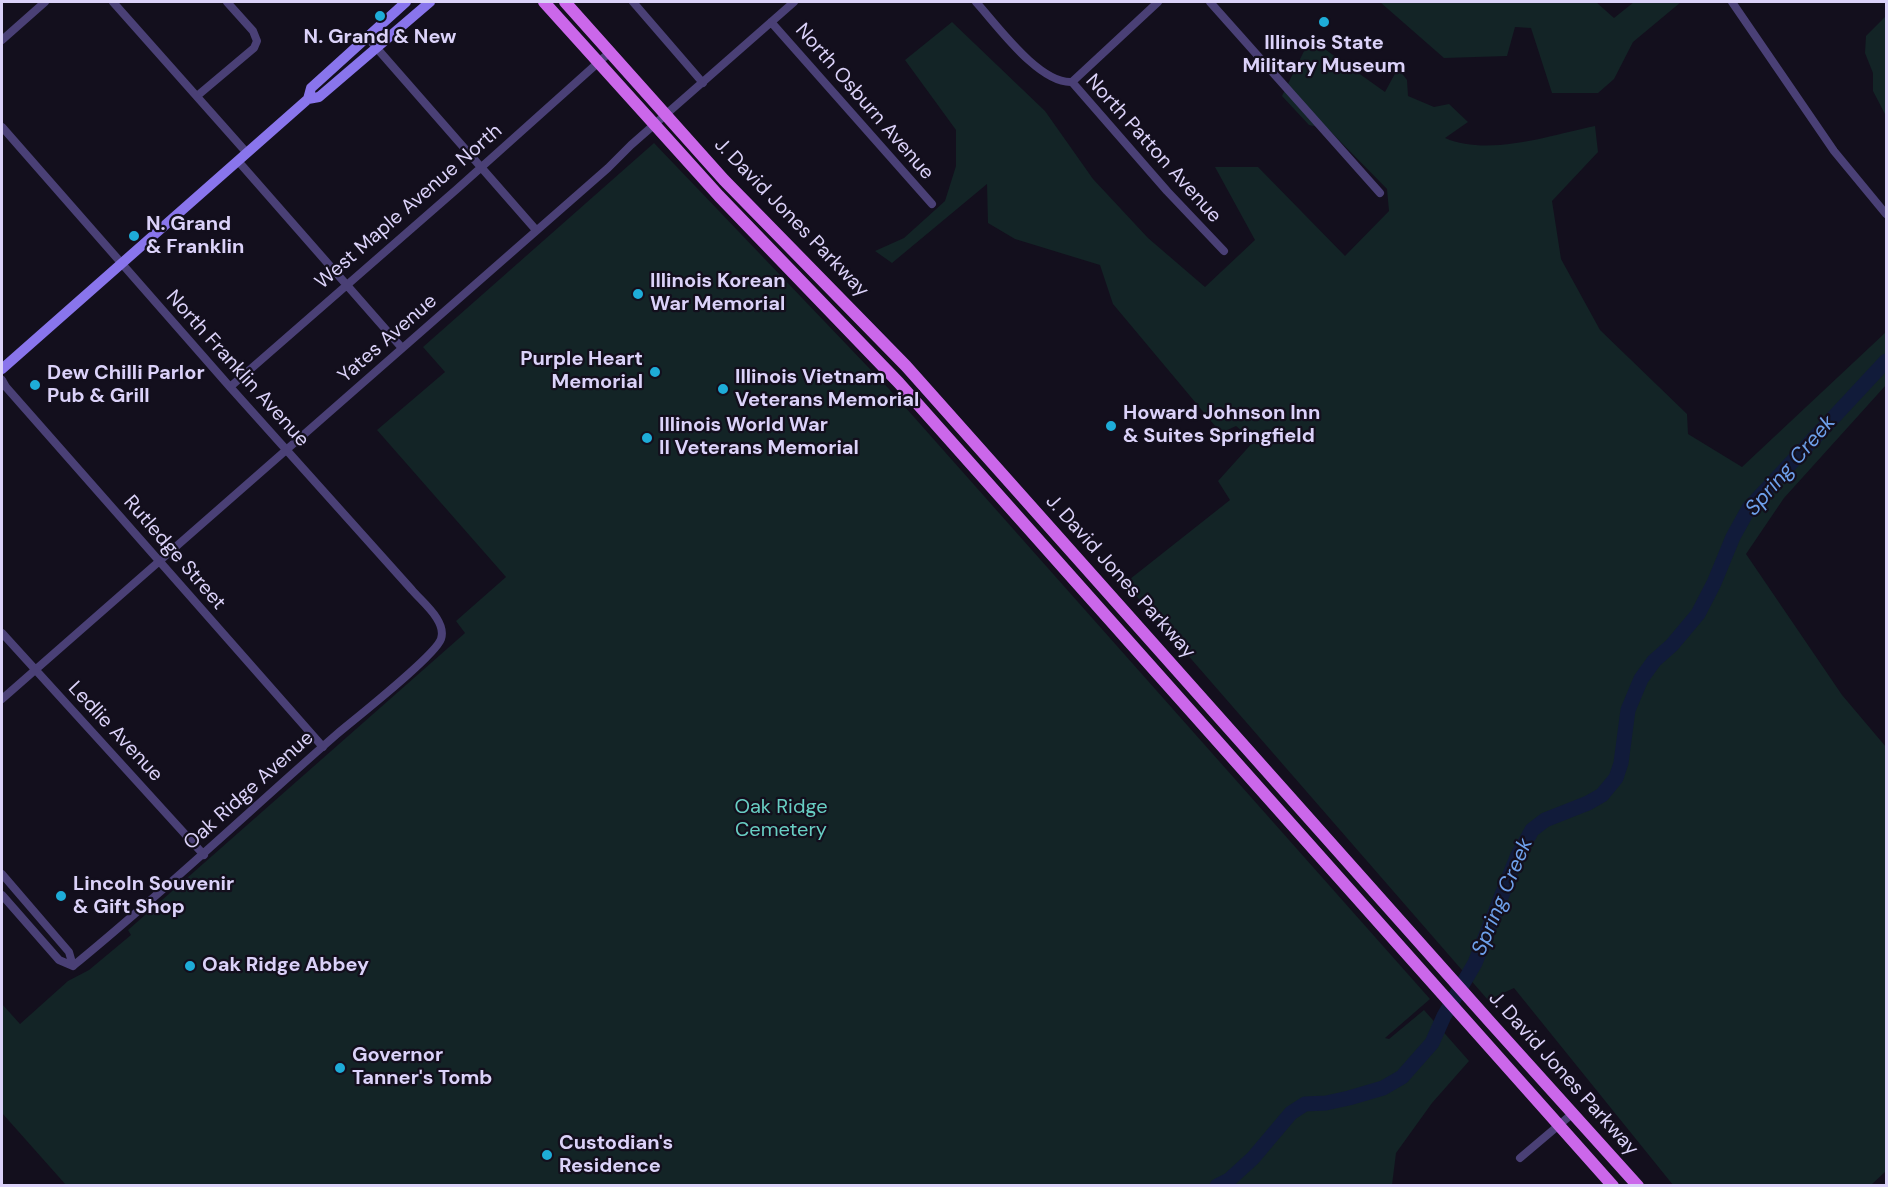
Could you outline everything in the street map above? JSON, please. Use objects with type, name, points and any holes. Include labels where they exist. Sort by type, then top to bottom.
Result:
[{"type":"main road","points":[[308,99],[311,88],[406,2]]},
{"type":"main road","points":[[2,369],[308,99],[319,97],[430,2]]},
{"type":"main road","name":"J. David Jones Parkway","points":[[544,2],[718,196],[899,383],[1613,1185]]},
{"type":"main road","name":"J. David Jones Parkway","points":[[565,2],[749,206],[851,307],[906,366],[1572,1114],[1638,1185]]},
{"type":"street","points":[[2,40],[45,2]]},
{"type":"street","points":[[113,2],[246,153]]},
{"type":"street","points":[[197,96],[254,48],[257,41],[253,31],[227,2]]},
{"type":"street","points":[[633,2],[703,82]]},
{"type":"street","name":"Yates Avenue","points":[[2,699],[794,2]]},
{"type":"street","name":"North Patton Avenue","points":[[976,2],[1030,62],[1042,72],[1064,82],[1072,82],[1167,191],[1224,251]]},
{"type":"street","points":[[1072,82],[1158,2]]},
{"type":"street","points":[[1210,2],[1380,194]]},
{"type":"street","points":[[1732,2],[1834,151],[1887,214]]},
{"type":"street","name":"North Osburn Avenue","points":[[771,22],[932,204]]},
{"type":"street","points":[[367,37],[536,230]]},
{"type":"street","name":"West Maple Avenue North","points":[[230,387],[610,52]]},
{"type":"street","name":"North Franklin Avenue","points":[[2,127],[431,612],[440,624],[442,635]]},
{"type":"street","points":[[238,161],[402,348]]},
{"type":"street","name":"Rutledge Street","points":[[2,380],[323,747]]},
{"type":"street","name":"Ledlie Avenue","points":[[2,633],[204,855]]},
{"type":"street","name":"Oak Ridge Avenue","points":[[73,966],[204,855],[416,666],[438,644],[442,635]]},
{"type":"street","points":[[2,874],[69,952],[73,966]]},
{"type":"street","points":[[2,895],[59,960],[73,966]]},
{"type":"street","points":[[1520,1158],[1572,1114]]},
{"type":"green space","points":[[1380,2],[1596,2],[1614,18],[1634,2],[1681,2],[1633,42],[1614,79],[1598,93],[1552,93],[1531,28],[1515,27],[1507,56],[1444,58]]},
{"type":"green space","points":[[1886,16],[1886,116],[1873,91],[1873,73],[1865,53],[1866,36]]},
{"type":"green space","points":[[952,22],[1045,111],[1093,179],[1148,238],[1205,287],[1255,240],[1215,167],[1258,167],[1345,256],[1389,211],[1387,189],[1328,129],[1309,125],[1282,96],[1305,49],[1319,45],[1385,92],[1398,68],[1407,80],[1408,96],[1434,107],[1449,104],[1468,122],[1445,138],[1462,143],[1500,145],[1540,139],[1595,126],[1598,152],[1552,201],[1561,259],[1600,330],[1687,414],[1688,434],[1742,467],[1886,332],[1886,385],[1784,498],[1746,554],[1842,695],[1886,747],[1886,1171],[1871,1185],[1673,1185],[1514,988],[1488,1000],[1125,583],[1230,500],[1218,481],[1254,441],[1236,426],[1221,433],[1113,304],[1100,265],[1015,239],[988,223],[987,184],[892,263],[875,251],[904,238],[945,201],[956,166],[956,130],[905,60]]},
{"type":"green space","name":"Oak Ridge Cemetery","points":[[654,143],[890,390],[1430,999],[1385,1038],[1389,1039],[1424,1010],[1469,1061],[1432,1103],[1396,1153],[1392,1185],[66,1185],[2,1113],[2,1004],[20,1024],[68,981],[89,970],[131,935],[128,930],[465,633],[456,621],[506,577],[377,430],[445,372],[423,347]]},
{"type":"waterway","name":"Spring Creek","points":[[1217,1186],[1229,1180],[1253,1158],[1291,1113],[1305,1104],[1326,1103],[1383,1088],[1402,1077],[1432,1043],[1444,1016],[1475,963],[1517,857],[1532,830],[1545,820],[1602,795],[1616,778],[1621,763],[1628,710],[1641,679],[1654,661],[1672,645],[1698,614],[1733,537],[1749,508],[1886,361]]},
{"type":"place","name":"N. Grand & New","points":[[380,16]]},
{"type":"place","name":"Illinois State Military Museum","points":[[1324,22]]},
{"type":"place","name":"N. Grand & Franklin","points":[[134,236]]},
{"type":"place","name":"Illinois Korean War Memorial","points":[[638,294]]},
{"type":"place","name":"Purple Heart Memorial","points":[[655,372]]},
{"type":"place","name":"Dew Chilli Parlor Pub & Grill","points":[[35,385]]},
{"type":"place","name":"Illinois Vietnam Veterans Memorial","points":[[723,389]]},
{"type":"place","name":"Howard Johnson Inn & Suites Springfield","points":[[1111,426]]},
{"type":"place","name":"Illinois World War II Veterans Memorial","points":[[647,438]]},
{"type":"place","name":"Lincoln Souvenir & Gift Shop","points":[[61,896]]},
{"type":"place","name":"Oak Ridge Abbey","points":[[190,966]]},
{"type":"place","name":"Governor Tanner's Tomb","points":[[340,1068]]},
{"type":"place","name":"Custodian's Residence","points":[[547,1155]]}]
